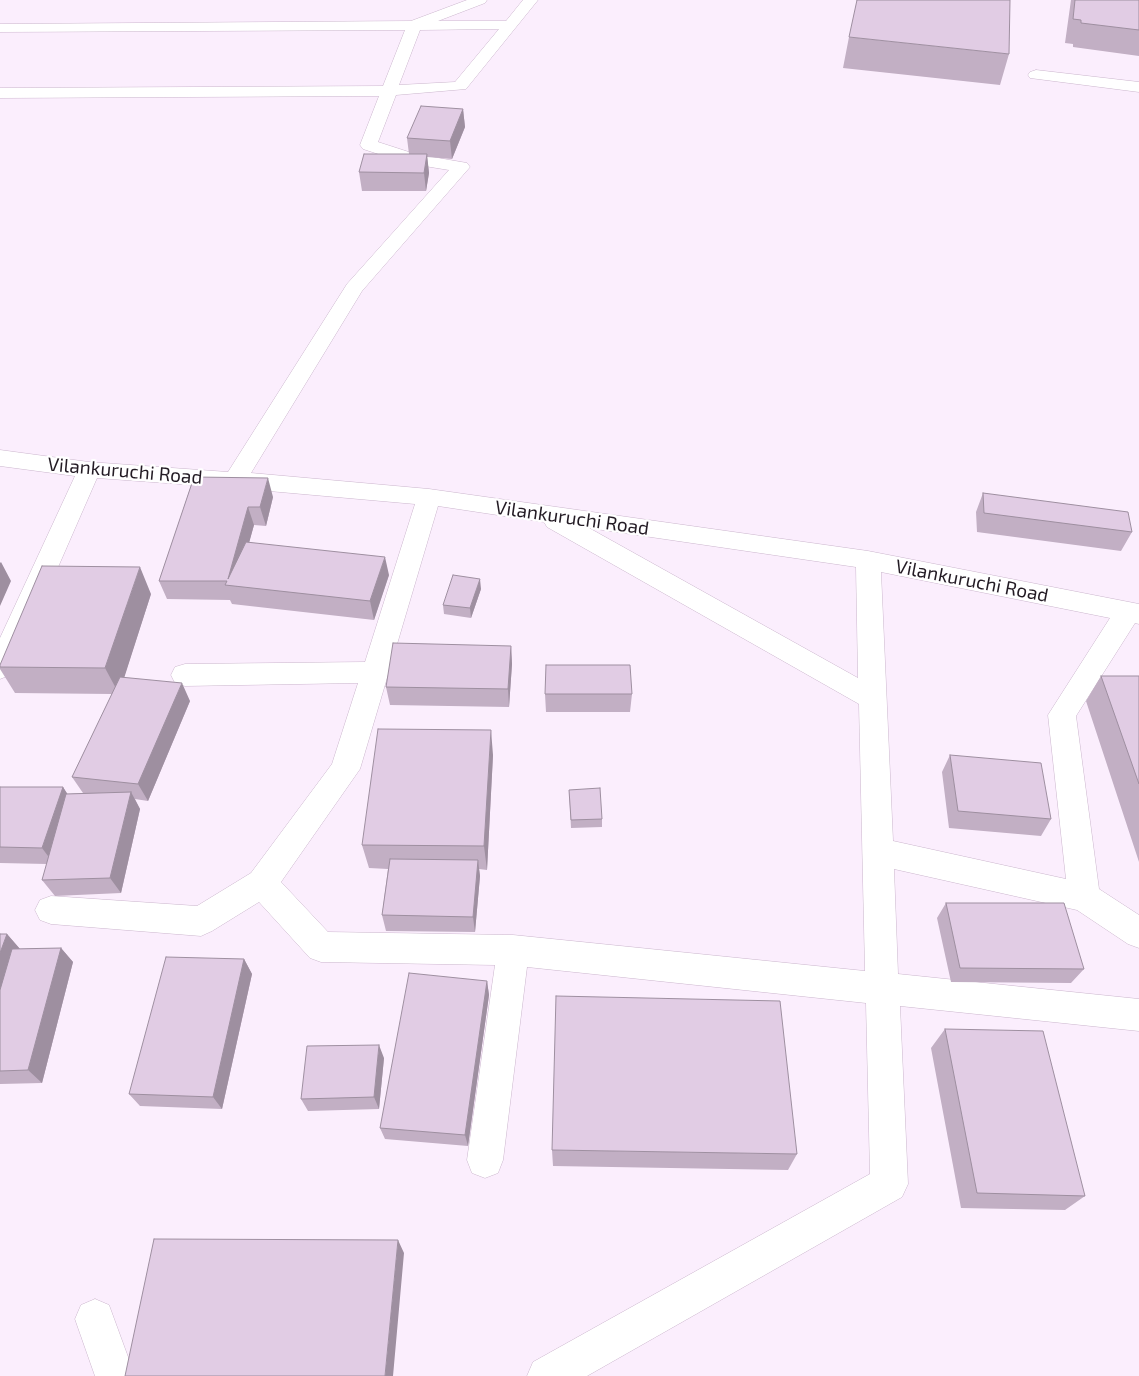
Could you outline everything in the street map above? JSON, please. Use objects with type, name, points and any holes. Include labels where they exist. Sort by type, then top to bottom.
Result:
[{"type":"street","points":[[234,480],[354,288],[461,167],[412,159],[369,145],[414,25],[480,0]]},
{"type":"street","points":[[0,93],[388,91],[460,86],[531,0]]},
{"type":"street","points":[[0,28],[510,25]]},
{"type":"street","points":[[1036,75],[1139,88]]},
{"type":"street","name":"Vilankuruchi Road","points":[[0,458],[89,470],[234,480],[429,497],[868,560],[1133,613]]},
{"type":"street","points":[[0,668],[89,470]]},
{"type":"street","points":[[50,910],[201,921],[262,883],[345,769],[429,497]]},
{"type":"street","points":[[542,514],[874,699]]},
{"type":"street","points":[[547,1376],[888,1184],[884,988],[868,560]]},
{"type":"street","points":[[1084,897],[1062,715],[1133,613]]},
{"type":"street","points":[[185,675],[375,672]]},
{"type":"street","points":[[879,852],[1084,897],[1139,933]]},
{"type":"street","points":[[262,883],[321,947],[513,950],[1139,1015]]},
{"type":"street","points":[[485,1160],[513,950]]},
{"type":"street","points":[[95,1319],[115,1376]]},
{"type":"building","points":[[857,0],[1010,0],[1009,54],[849,37]]},
{"type":"building","points":[[1075,0],[1139,0],[1139,30],[1081,23],[1081,20],[1073,19]]},
{"type":"building","points":[[421,106],[463,109],[450,141],[407,138]]},
{"type":"building","points":[[364,154],[427,154],[424,173],[359,172]]},
{"type":"building","points":[[194,477],[268,478],[260,507],[248,507],[228,579],[246,542],[385,557],[370,601],[225,585],[227,581],[159,581]]},
{"type":"building","points":[[983,493],[1128,512],[1132,532],[984,513]]},
{"type":"building","points":[[42,566],[140,567],[105,668],[0,667]]},
{"type":"building","points":[[453,575],[480,579],[470,608],[443,605]]},
{"type":"building","points":[[393,643],[511,646],[508,689],[386,687]]},
{"type":"building","points":[[546,665],[630,665],[632,694],[545,694]]},
{"type":"building","points":[[1101,676],[1139,676],[1139,784]]},
{"type":"building","points":[[120,677],[182,683],[138,784],[72,777]]},
{"type":"building","points":[[378,729],[491,730],[484,846],[362,845]]},
{"type":"building","points":[[950,755],[1041,763],[1051,819],[958,811]]},
{"type":"building","points":[[0,787],[63,787],[42,848],[0,847]]},
{"type":"building","points":[[600,788],[602,819],[571,820],[569,790]]},
{"type":"building","points":[[131,792],[110,878],[42,880],[66,794]]},
{"type":"building","points":[[390,859],[478,860],[473,917],[382,915]]},
{"type":"building","points":[[946,903],[1064,903],[1084,969],[960,968]]},
{"type":"building","points":[[0,934],[7,934],[0,953]]},
{"type":"building","points":[[61,948],[28,1070],[0,1071],[0,990],[12,949]]},
{"type":"building","points":[[166,957],[244,959],[213,1097],[129,1094]]},
{"type":"building","points":[[409,973],[487,981],[465,1135],[380,1128]]},
{"type":"building","points":[[556,996],[780,1001],[797,1154],[552,1150]]},
{"type":"building","points":[[945,1029],[1043,1031],[1085,1196],[977,1193]]},
{"type":"building","points":[[379,1045],[374,1097],[301,1099],[307,1046]]},
{"type":"building","points":[[154,1239],[398,1240],[385,1376],[125,1376]]}]
